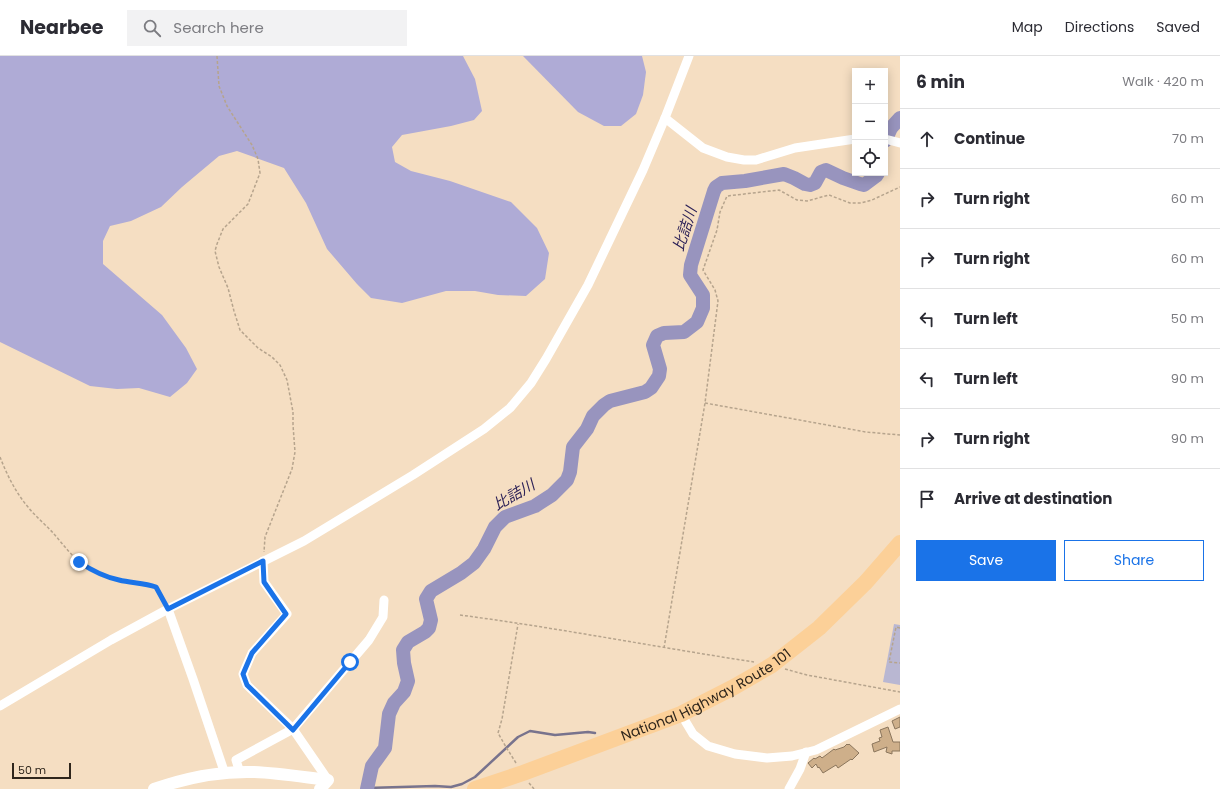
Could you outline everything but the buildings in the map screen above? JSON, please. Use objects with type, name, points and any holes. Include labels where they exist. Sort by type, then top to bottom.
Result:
[{"type":"highway","name":"National Highway Route 101","points":[[482,788],[681,714],[734,687],[772,665],[819,628],[866,582],[900,543]]},
{"type":"street","points":[[0,706],[111,640],[168,609],[304,541],[413,475],[484,429],[510,408],[531,383],[588,285],[643,170],[689,56]]},
{"type":"street","points":[[665,118],[674,127],[703,148],[727,157],[744,160],[756,160],[795,148],[852,139]]},
{"type":"street","points":[[888,139],[900,143]]},
{"type":"street","points":[[263,561],[264,582],[286,614],[252,653],[243,674],[247,685],[293,730],[324,785]]},
{"type":"street","points":[[240,773],[236,760],[293,730],[369,640],[383,617],[384,600]]},
{"type":"street","points":[[168,609],[225,774]]},
{"type":"street","points":[[681,714],[693,734],[708,746],[735,754],[767,758],[816,750],[900,709]]},
{"type":"street","points":[[789,789],[800,769],[806,752]]},
{"type":"street","points":[[154,789],[194,778],[240,773],[274,773],[324,785]]},
{"type":"path","points":[[217,56],[219,86],[227,106],[252,146],[258,159],[260,173],[248,204],[224,229],[215,251],[219,267],[228,288],[240,330],[258,348],[272,357],[280,365],[287,380],[293,412],[296,452],[292,469],[265,537],[263,561]]},
{"type":"path","points":[[664,648],[705,403],[718,301],[715,290],[703,270],[717,230],[720,212],[726,196],[779,190],[797,200],[807,201],[829,195],[850,203],[861,203],[872,200],[900,187]]},
{"type":"path","points":[[705,403],[866,432],[900,435]]},
{"type":"path","points":[[0,457],[6,472],[28,507],[54,533],[68,552],[79,562],[96,573],[118,580],[144,583],[156,587],[168,609]]},
{"type":"path","points":[[460,614],[772,665],[808,675],[900,692]]},
{"type":"path","points":[[518,624],[502,719],[498,733],[523,773]]},
{"type":"path","points":[[900,628],[896,627],[889,662],[900,663]]},
{"type":"shaded area","points":[[0,56],[463,56],[475,79],[482,111],[474,120],[402,135],[392,147],[395,162],[411,171],[450,181],[511,202],[537,228],[549,253],[545,279],[526,296],[498,295],[475,291],[446,291],[402,303],[371,298],[327,249],[306,203],[284,168],[237,151],[219,156],[161,207],[131,221],[110,226],[103,241],[103,264],[162,315],[186,348],[197,369],[187,383],[170,397],[139,388],[117,389],[90,386],[0,342]]},
{"type":"shaded area","points":[[523,56],[642,56],[646,72],[643,95],[636,114],[621,126],[604,126],[578,112]]},
{"type":"shaded area","points":[[894,624],[900,625],[900,685],[883,682]]},
{"type":"waterway","name":"比詰川","points":[[885,140],[891,128],[900,118]]},
{"type":"waterway","name":"比詰川","points":[[367,789],[372,766],[385,748],[389,714],[394,703],[404,692],[408,681],[403,650],[408,642],[429,628],[431,620],[426,599],[431,591],[461,573],[474,563],[484,549],[495,527],[505,517],[535,506],[552,495],[567,480],[570,472],[573,447],[587,429],[593,416],[610,401],[645,392],[651,388],[659,376],[660,369],[653,345],[657,336],[664,333],[684,332],[697,322],[703,308],[703,295],[690,275],[691,265],[716,187],[722,183],[745,181],[784,174],[810,185],[815,183],[821,172],[826,170],[864,185],[876,176]]},
{"type":"waterway","points":[[367,788],[451,787],[462,784],[475,777],[518,737],[530,731],[555,735],[588,732],[595,733]]},
{"type":"route","points":[[79,562],[96,573],[118,580],[144,583],[156,587],[168,609],[263,561],[264,582],[286,614],[252,653],[243,674],[247,685],[293,730],[350,662]]}]
